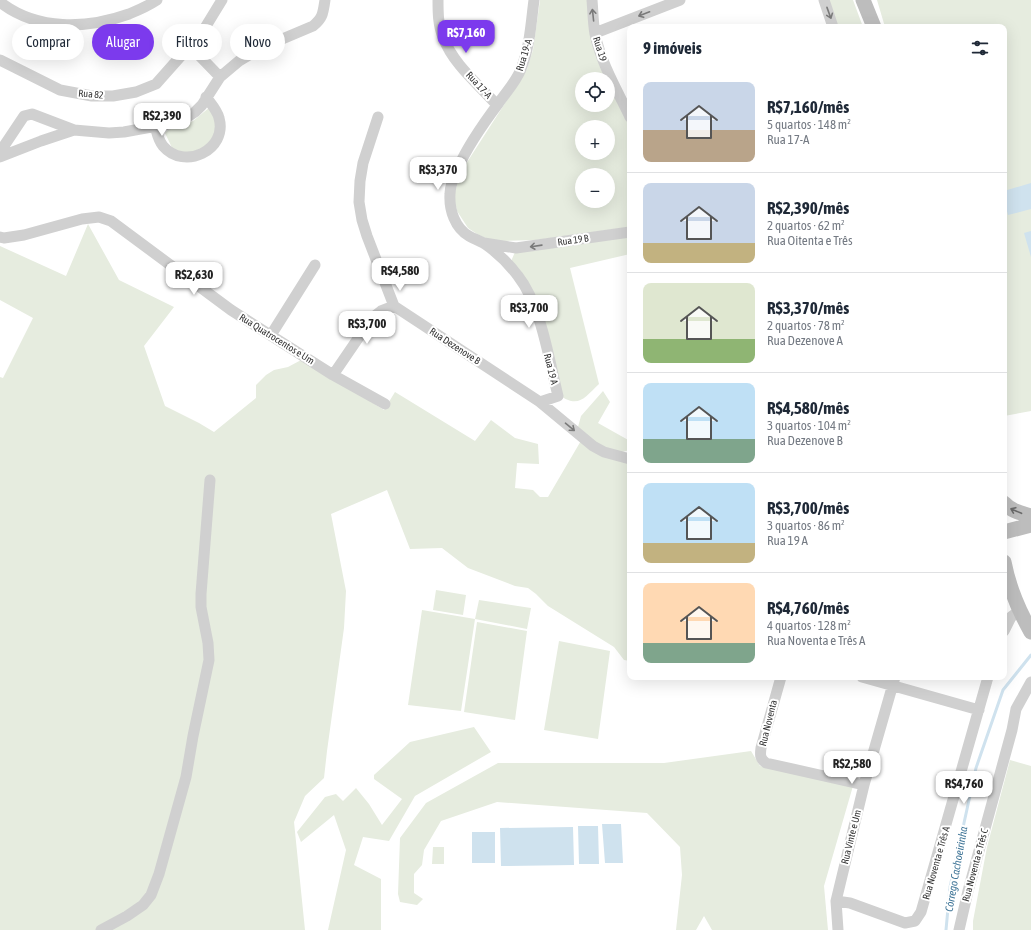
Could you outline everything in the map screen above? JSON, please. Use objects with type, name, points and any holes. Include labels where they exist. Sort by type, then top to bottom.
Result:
[{"type":"street","points":[[0,2],[15,12],[30,19],[52,24],[74,25],[115,19],[137,11],[157,0]]},
{"type":"street","name":"Rua 82","points":[[207,24],[222,0]]},
{"type":"street","points":[[0,152],[24,116],[28,114],[32,114],[74,130],[109,133],[124,132],[173,123],[186,118],[202,105],[220,77],[239,61],[261,48],[313,26],[322,17],[325,0]]},
{"type":"street","name":"Rua 17-A","points":[[438,0],[439,20],[443,37],[454,58],[497,104]]},
{"type":"street","name":"Rua 19-A","points":[[484,243],[468,236],[455,221],[450,206],[450,192],[453,178],[465,152],[497,104],[514,83],[522,68],[529,41],[534,0]]},
{"type":"street","name":"Rua 19","points":[[592,0],[595,33],[607,68],[627,110]]},
{"type":"street","points":[[595,33],[680,0]]},
{"type":"street","points":[[824,0],[832,24]]},
{"type":"street","points":[[863,0],[873,24]]},
{"type":"street","name":"Rua 82","points":[[0,60],[60,90],[92,96],[113,96],[136,92],[156,84],[177,60]]},
{"type":"street","points":[[204,60],[220,77]]},
{"type":"street","points":[[155,126],[159,139],[164,147],[174,155],[194,157],[202,155],[219,139],[220,131],[220,119],[216,110],[206,97]]},
{"type":"street","points":[[333,375],[372,318],[381,311],[394,306],[367,236],[362,220],[359,202],[363,162],[378,117]]},
{"type":"street","points":[[0,157],[74,130]]},
{"type":"street","name":"Rua Quatrocentos e Um","points":[[0,237],[4,238],[24,235],[82,219],[99,217],[111,221],[231,310],[333,375],[386,404]]},
{"type":"street","name":"Rua 19 B","points":[[484,243],[516,248],[627,232]]},
{"type":"street","points":[[484,243],[505,261],[516,248]]},
{"type":"street","name":"Rua 19 A","points":[[505,261],[523,282],[531,297],[540,322],[558,396],[540,402]]},
{"type":"street","points":[[271,336],[315,265]]},
{"type":"street","name":"Rua Dezenove B","points":[[394,306],[540,402]]},
{"type":"street","points":[[540,402],[598,449],[627,458]]},
{"type":"street","points":[[101,930],[127,916],[143,905],[152,894],[186,777],[209,660],[208,643],[201,607],[201,594],[210,480]]},
{"type":"street","points":[[1007,507],[1031,516]]},
{"type":"street","points":[[1007,531],[1031,525]]},
{"type":"street","points":[[1007,573],[1011,588],[1011,614],[1007,624]]},
{"type":"street","points":[[1011,614],[1031,632]]},
{"type":"street","name":"Rua Noventa","points":[[780,680],[761,748],[760,755],[762,760],[766,763],[864,785]]},
{"type":"street","name":"Rua Noventa e Três A","points":[[836,901],[906,922],[915,921],[922,912],[987,680]]},
{"type":"street","points":[[894,681],[978,710]]},
{"type":"street","name":"Rua Vinte e Um","points":[[838,930],[836,901],[864,785],[894,681]]},
{"type":"street","name":"Rua Noventa e Três C","points":[[959,930],[968,891],[1012,730],[1016,709],[1031,682]]},
{"type":"street","name":"Rua Noventa e Três C","points":[[1012,730],[1020,714],[1031,698]]},
{"type":"shaded area","points":[[540,0],[588,0],[606,72],[575,72],[575,112],[615,112],[615,95],[627,121],[627,227],[536,240],[501,241],[487,239],[468,228],[457,211],[455,192],[462,170],[527,69],[533,50]]},
{"type":"shaded area","points":[[828,0],[853,0],[862,24],[837,24]]},
{"type":"shaded area","points":[[877,0],[1031,0],[1031,411],[1007,415],[1007,24],[884,24]]},
{"type":"shaded area","points":[[210,107],[218,122],[215,139],[196,154],[174,152],[165,133],[168,130],[193,121]]},
{"type":"shaded area","points":[[88,224],[119,280],[174,307],[144,346],[165,406],[214,432],[256,398],[256,385],[266,375],[274,370],[288,367],[303,359],[384,410],[395,392],[475,441],[491,420],[515,438],[538,444],[539,464],[517,463],[515,488],[533,490],[540,497],[548,497],[582,439],[627,459],[627,660],[624,660],[614,647],[548,606],[528,588],[515,586],[468,568],[442,548],[410,549],[387,490],[331,514],[346,591],[344,628],[324,778],[305,796],[294,822],[305,930],[0,930],[0,377],[3,378],[33,318],[0,300],[0,246],[66,276]]},
{"type":"shaded area","points":[[627,233],[627,255],[570,268],[599,384],[581,400],[572,401],[559,395],[548,349],[512,264],[512,259],[515,252]]},
{"type":"shaded area","points":[[603,391],[610,402],[598,423],[627,439],[627,451],[606,452],[578,427],[581,416]]},
{"type":"shaded area","points":[[436,590],[466,595],[463,615],[433,610]]},
{"type":"shaded area","points":[[479,600],[531,608],[527,629],[475,619]]},
{"type":"shaded area","points":[[422,610],[475,619],[461,711],[408,705]]},
{"type":"shaded area","points":[[477,622],[527,631],[515,720],[464,712]]},
{"type":"shaded area","points":[[559,641],[610,651],[598,739],[544,730]]},
{"type":"shaded area","points":[[474,727],[491,752],[415,796],[389,841],[363,837],[354,865],[381,879],[381,930],[328,930],[346,850],[334,815],[301,842],[297,832],[325,797],[336,794],[343,801],[356,788],[369,804],[382,825],[402,799],[374,779],[374,775],[410,742]]},
{"type":"shaded area","points":[[751,751],[760,766],[853,786],[824,886],[828,930],[712,930],[704,916],[696,930],[676,930],[682,875],[680,847],[647,813],[497,802],[441,821],[424,850],[422,865],[414,874],[414,893],[423,899],[417,905],[400,902],[398,894],[400,838],[426,803],[498,763],[664,763]]},
{"type":"shaded area","points":[[1010,760],[1031,766],[1031,930],[973,930],[973,921],[987,847]]},
{"type":"shaded area","points":[[433,847],[444,847],[444,864],[432,864]]},
{"type":"water","points":[[1031,183],[1031,209],[1008,215],[1007,190]]},
{"type":"water","points":[[1031,231],[1031,257],[1024,233]]},
{"type":"water","points":[[602,824],[621,824],[623,863],[605,863]]},
{"type":"water","points":[[578,826],[598,826],[599,864],[579,864]]},
{"type":"water","points":[[573,827],[574,865],[501,866],[500,828]]},
{"type":"water","points":[[472,832],[495,832],[495,863],[472,863]]},
{"type":"waterway","name":"Córrego Cachoeirinha","points":[[946,930],[950,887],[976,768],[1003,690],[1031,655]]}]
